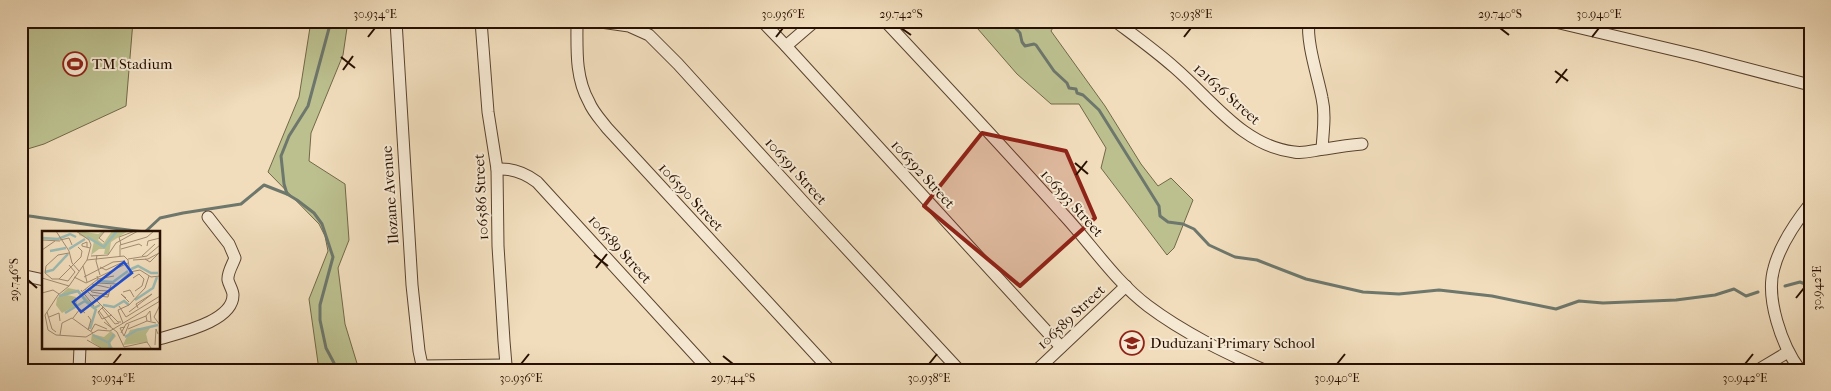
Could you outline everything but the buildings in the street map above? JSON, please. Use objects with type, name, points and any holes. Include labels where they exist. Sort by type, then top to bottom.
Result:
[{"type":"street","name":"Ilozane Avenue","points":[[396,21],[412,285],[422,368],[508,367]]},
{"type":"street","name":"106586 Street","points":[[481,21],[488,112],[497,169],[498,246],[508,367]]},
{"type":"street","name":"106590 Street","points":[[577,21],[577,59],[580,79],[589,104],[607,128],[830,370]]},
{"type":"street","name":"106591 Street","points":[[594,21],[629,26],[648,35],[678,64],[808,208],[959,370]]},
{"type":"street","name":"106592 Street","points":[[762,21],[1061,347]]},
{"type":"street","points":[[786,46],[815,21]]},
{"type":"street","name":"106593 Street","points":[[885,21],[1063,214],[1126,286],[1146,305],[1174,324],[1264,370]]},
{"type":"street","name":"121636 Street","points":[[1115,21],[1175,68],[1240,130],[1255,140],[1284,151],[1296,153],[1362,144]]},
{"type":"street","points":[[1309,21],[1308,26],[1317,80],[1323,99],[1322,149]]},
{"type":"street","points":[[1551,21],[1699,56],[1810,85]]},
{"type":"street","name":"106589 Street","points":[[497,169],[514,170],[537,182],[708,370]]},
{"type":"street","points":[[1800,370],[1782,340],[1776,317],[1772,276],[1782,247],[1810,204]]},
{"type":"street","points":[[160,339],[203,326],[220,315],[230,303],[233,295],[228,279],[235,258],[229,244],[208,217]]},
{"type":"street","points":[[21,275],[42,280]]},
{"type":"street","name":"106589 Street","points":[[1037,370],[1126,286]]},
{"type":"street","points":[[79,370],[80,348]]},
{"type":"street","points":[[1763,368],[1788,352]]},
{"type":"highlighted area","points":[[982,133],[1066,151],[1095,218],[1020,286],[924,206]]},
{"type":"green space","name":"TM Stadium","points":[[21,21],[133,21],[126,106],[44,144],[21,151]]},
{"type":"green space","points":[[311,21],[348,21],[343,55],[311,133],[309,161],[345,184],[349,240],[338,268],[345,324],[359,370],[319,370],[309,299],[328,251],[325,236],[319,224],[268,172],[299,97]]},
{"type":"green space","points":[[971,21],[1057,21],[1051,31],[1105,106],[1141,164],[1158,186],[1171,178],[1193,200],[1174,248],[1167,255],[1101,168],[1106,148],[1079,104],[1051,104],[1017,74]]},
{"type":"waterway","points":[[287,194],[281,156],[289,136],[308,106],[331,21]]},
{"type":"waterway","points":[[1009,21],[1020,33],[1025,46],[1036,45],[1054,71],[1067,83],[1069,88],[1076,89],[1077,93],[1083,95],[1099,110],[1159,206],[1160,216],[1168,222],[1183,224],[1194,229],[1209,245],[1235,257],[1257,260],[1306,279],[1363,292],[1399,294],[1439,290],[1492,296],[1556,309],[1579,301],[1603,303],[1676,300],[1715,295],[1734,289],[1746,296],[1758,292]]},
{"type":"waterway","points":[[146,231],[160,218],[241,204],[264,185],[297,200],[314,213],[322,224],[333,257],[320,305],[320,320],[326,348],[334,363],[333,370]]},
{"type":"waterway","points":[[21,216],[135,231]]},
{"type":"waterway","points":[[1785,286],[1800,282],[1810,286]]},
{"type":"place","name":"TM Stadium","points":[[75,64]]},
{"type":"place","name":"Duduzani Primary School","points":[[1132,343]]}]
